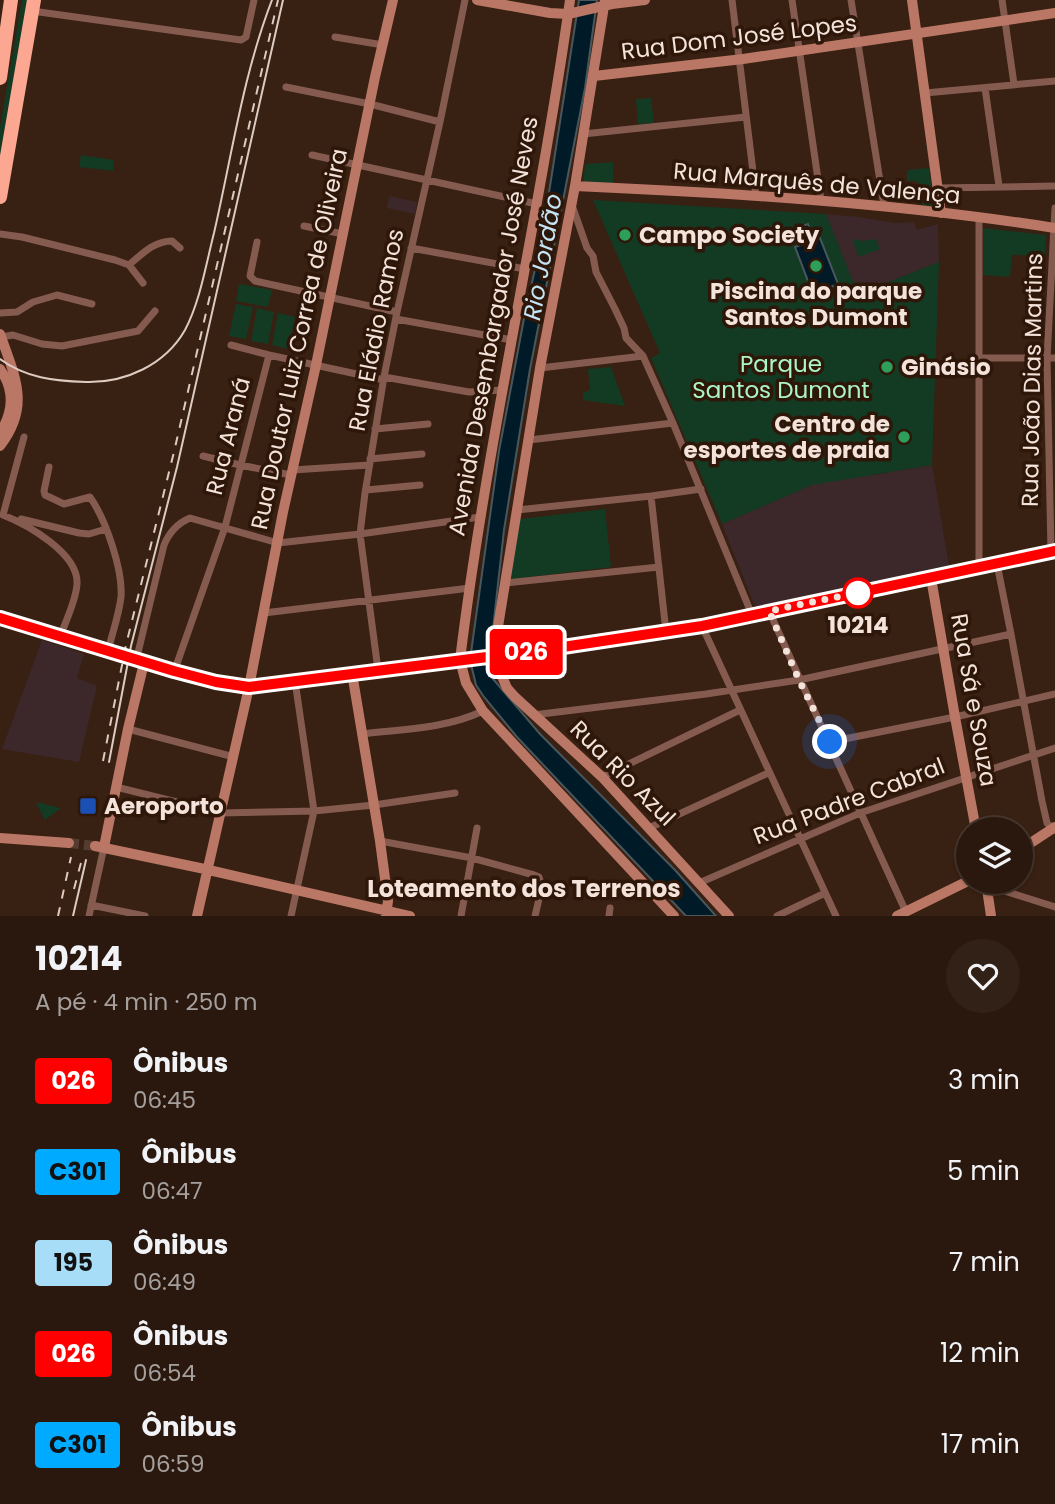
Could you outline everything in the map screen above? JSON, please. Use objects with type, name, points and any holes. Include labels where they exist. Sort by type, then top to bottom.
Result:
[{"type":"highway","points":[[0,78],[11,0]]},
{"type":"highway","points":[[0,197],[33,6]]},
{"type":"main road","name":"Rua Doutor Luiz Correa de Oliveira","points":[[197,916],[249,687],[393,0]]},
{"type":"main road","name":"Avenida Desembargador José Neves","points":[[463,660],[480,517],[571,13],[570,0]]},
{"type":"main road","points":[[484,1],[550,13],[571,13],[603,4],[645,0]]},
{"type":"main road","points":[[912,0],[941,213]]},
{"type":"main road","points":[[493,656],[540,368],[594,76],[603,4]]},
{"type":"main road","name":"Rua Dom José Lopes","points":[[594,76],[738,60],[1055,13]]},
{"type":"main road","name":"Rua Marquês de Valença","points":[[575,186],[821,200],[1054,228]]},
{"type":"main road","points":[[0,336],[12,367],[19,403],[14,426],[0,446]]},
{"type":"main road","points":[[0,369],[9,387],[12,402],[9,417],[1,430]]},
{"type":"main road","points":[[0,617],[140,662],[216,682],[249,687],[702,626],[1053,552]]},
{"type":"main road","name":"Rua Sá e Souza","points":[[931,578],[974,817]]},
{"type":"main road","name":"Rua Rio Azul","points":[[493,656],[507,688],[602,777],[729,916]]},
{"type":"main road","points":[[463,660],[466,682],[483,711],[674,916]]},
{"type":"main road","points":[[140,662],[116,787],[100,847],[297,890],[386,914],[410,916]]},
{"type":"main road","points":[[352,673],[380,841],[388,901],[386,914]]},
{"type":"main road","points":[[1033,842],[1054,829]]},
{"type":"main road","points":[[0,838],[69,843]]},
{"type":"main road","points":[[901,914],[956,887]]},
{"type":"main road","points":[[988,894],[991,916]]},
{"type":"street","points":[[33,6],[241,40],[246,37],[254,0]]},
{"type":"street","name":"Rua Eládio Ramos","points":[[378,670],[360,534],[375,429],[396,315],[465,0]]},
{"type":"street","points":[[732,0],[756,196]]},
{"type":"street","points":[[792,0],[821,200]]},
{"type":"street","points":[[851,0],[884,206]]},
{"type":"street","points":[[1002,0],[1014,85]]},
{"type":"street","points":[[335,37],[383,45]]},
{"type":"street","points":[[925,93],[1055,81]]},
{"type":"street","points":[[286,87],[440,122]]},
{"type":"street","points":[[985,88],[999,186]]},
{"type":"street","points":[[583,134],[746,117]]},
{"type":"street","points":[[312,155],[537,204]]},
{"type":"street","points":[[938,188],[1055,186]]},
{"type":"street","points":[[571,204],[593,256],[596,272],[624,328],[626,338],[643,356],[673,424],[752,615]]},
{"type":"street","name":"Rua João Dias Martins","points":[[1053,552],[1051,358],[1055,208]]},
{"type":"street","points":[[979,218],[979,568]]},
{"type":"street","points":[[304,226],[343,234]]},
{"type":"street","points":[[0,234],[115,260],[129,265],[143,283]]},
{"type":"street","points":[[129,265],[152,245],[172,241],[180,248]]},
{"type":"street","points":[[257,242],[250,276],[252,279],[396,315],[512,340]]},
{"type":"street","points":[[411,248],[525,270]]},
{"type":"street","points":[[0,313],[17,312],[33,302],[57,295],[92,304]]},
{"type":"street","points":[[0,336],[13,335],[62,346],[138,331],[155,311]]},
{"type":"street","points":[[231,345],[384,379],[469,392],[502,390]]},
{"type":"street","name":"Rua Araná","points":[[174,671],[225,527],[268,355]]},
{"type":"street","points":[[540,368],[643,356]]},
{"type":"street","points":[[979,358],[1051,358]]},
{"type":"street","points":[[375,429],[428,424]]},
{"type":"street","points":[[528,440],[673,424]]},
{"type":"street","points":[[1,514],[24,437]]},
{"type":"street","points":[[203,456],[292,473],[422,454]]},
{"type":"street","points":[[49,467],[45,495],[64,504],[90,497],[106,529],[121,584],[121,599],[108,652]]},
{"type":"street","points":[[366,490],[420,485]]},
{"type":"street","points":[[517,510],[701,489]]},
{"type":"street","points":[[651,496],[666,632]]},
{"type":"street","points":[[1,514],[79,533],[89,534],[106,529]]},
{"type":"street","points":[[1,514],[18,521],[57,547],[76,575],[75,594],[60,636]]},
{"type":"street","points":[[140,662],[167,537],[186,519],[225,527],[278,543],[480,517]]},
{"type":"street","points":[[996,564],[1047,823],[1054,829]]},
{"type":"street","points":[[505,583],[659,567]]},
{"type":"street","points":[[264,613],[470,589]]},
{"type":"street","points":[[769,611],[830,742],[901,914]]},
{"type":"street","points":[[702,626],[836,916]]},
{"type":"street","points":[[533,715],[799,680],[1011,634]]},
{"type":"street","points":[[291,916],[314,811],[295,681]]},
{"type":"street","points":[[830,742],[1055,694]]},
{"type":"street","points":[[602,777],[740,710]]},
{"type":"street","points":[[361,734],[444,724],[483,711]]},
{"type":"street","points":[[128,729],[234,757]]},
{"type":"street","name":"Rua Padre Cabral","points":[[699,883],[860,813],[1055,748]]},
{"type":"street","points":[[649,828],[768,773]]},
{"type":"street","points":[[116,787],[221,813],[314,811],[455,793]]},
{"type":"street","points":[[461,916],[477,828]]},
{"type":"street","points":[[380,841],[472,858],[539,877],[542,886],[535,916]]},
{"type":"street","points":[[89,916],[100,847]]},
{"type":"street","points":[[776,916],[825,893]]},
{"type":"street","points":[[1018,894],[1055,907]]},
{"type":"street","points":[[91,905],[145,916]]},
{"type":"shaded area","points":[[389,196],[417,202],[415,214],[387,208]]},
{"type":"shaded area","points":[[826,214],[895,223],[914,222],[917,230],[938,224],[939,262],[858,294]]},
{"type":"shaded area","points":[[804,447],[874,475],[932,465],[949,567],[758,607],[754,604],[722,524],[812,485]]},
{"type":"shaded area","points":[[42,640],[84,654],[77,678],[97,686],[79,762],[2,749]]},
{"type":"green space","points":[[22,0],[28,0],[0,165],[0,127]]},
{"type":"green space","points":[[651,98],[654,123],[638,124],[636,99]]},
{"type":"green space","points":[[81,155],[114,160],[113,171],[79,167]]},
{"type":"green space","points":[[613,162],[613,185],[583,184],[585,164]]},
{"type":"green space","points":[[929,168],[934,206],[922,205],[917,181],[907,181],[907,170]]},
{"type":"green space","name":"Parque Santos Dumont","points":[[593,200],[826,214],[858,294],[939,262],[932,465],[812,485],[722,524],[651,358],[660,353]]},
{"type":"green space","points":[[983,228],[1046,235],[1045,256],[1012,255],[1010,277],[983,275]]},
{"type":"green space","points":[[852,239],[876,239],[880,249],[859,257]]},
{"type":"green space","points":[[239,284],[272,290],[268,307],[236,301]]},
{"type":"green space","points":[[236,304],[253,307],[246,339],[229,336]]},
{"type":"green space","points":[[257,308],[274,312],[268,344],[251,341]]},
{"type":"green space","points":[[278,313],[295,317],[289,349],[272,345]]},
{"type":"green space","points":[[611,367],[625,406],[583,400],[583,393],[590,390],[588,369]]},
{"type":"green space","points":[[605,509],[611,567],[512,579],[510,577],[520,519]]},
{"type":"green space","points":[[37,802],[60,808],[60,809],[45,820]]},
{"type":"water","name":"Rio Jordão","points":[[579,0],[597,0],[585,88],[530,369],[504,530],[489,665],[493,679],[540,734],[675,870],[716,916],[686,916],[517,737],[476,685],[470,660],[499,451],[541,244]]},
{"type":"water","points":[[808,224],[812,234],[791,243],[787,232]]},
{"type":"water","name":"Piscina do parque Santos Dumont","points":[[820,238],[838,284],[813,294],[795,247]]},
{"type":"tunnel","points":[[69,843],[95,846]]},
{"type":"tram line","points":[[0,359],[41,377],[74,382],[101,381],[143,370],[167,353],[177,342],[185,330],[199,295],[253,57],[272,0]]},
{"type":"tram line","points":[[109,762],[131,646],[177,467],[283,0]]},
{"type":"tram line","points":[[73,916],[86,860]]},
{"type":"railway","points":[[103,761],[126,645],[174,452],[278,0]]},
{"type":"railway","points":[[58,916],[71,857]]},
{"type":"railway","points":[[74,889],[82,859]]},
{"type":"bus line","name":"026","points":[[0,618],[136,661],[216,682],[249,687],[543,650],[702,626],[1055,551]]},
{"type":"place","name":"Campo Society","points":[[625,235]]},
{"type":"place","name":"Piscina do parque Santos Dumont","points":[[816,266]]},
{"type":"place","name":"Ginásio","points":[[887,367]]},
{"type":"place","name":"Centro de esportes de praia","points":[[904,437]]},
{"type":"place","name":"10214","points":[[858,593]]},
{"type":"place","name":"Aeroporto","points":[[88,806]]},
{"type":"district","name":"Loteamento dos Terrenos","points":[[524,889]]},
{"type":"route","points":[[830,742],[769,611],[861,592],[858,593]]}]
